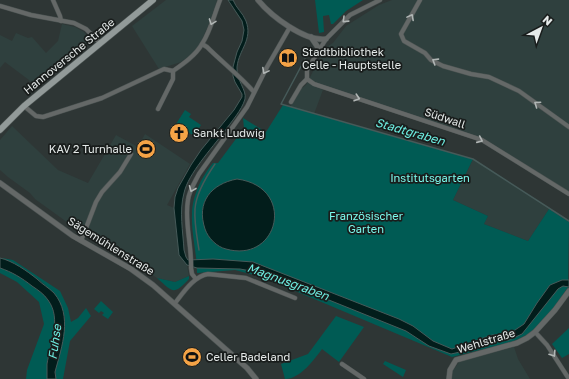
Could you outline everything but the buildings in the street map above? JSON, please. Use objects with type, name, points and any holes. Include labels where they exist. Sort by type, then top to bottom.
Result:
[{"type":"main road","name":"Hannoversche Straße","points":[[0,130],[24,106],[153,0]]},
{"type":"street","points":[[53,0],[60,16],[60,21]]},
{"type":"street","points":[[158,109],[173,79],[173,72],[202,44],[212,23],[220,0]]},
{"type":"street","points":[[258,0],[270,12],[290,27],[311,37],[320,40],[326,39]]},
{"type":"street","points":[[291,102],[307,78],[307,70],[326,39],[350,15],[380,0]]},
{"type":"street","points":[[420,0],[401,34],[404,41],[425,53],[431,60],[443,66],[471,74],[489,77],[519,91],[569,127]]},
{"type":"street","points":[[0,6],[81,26],[92,34],[100,43]]},
{"type":"street","points":[[198,278],[192,274],[191,267],[192,259],[187,209],[188,198],[199,174],[246,107],[290,27]]},
{"type":"street","points":[[311,37],[319,49]]},
{"type":"street","points":[[202,44],[254,92]]},
{"type":"street","points":[[24,106],[36,116],[43,117],[102,98],[164,69],[173,72]]},
{"type":"street","name":"Südwall","points":[[307,78],[314,84],[482,140],[569,194]]},
{"type":"street","points":[[81,241],[96,202],[102,192],[120,172],[131,154]]},
{"type":"street","name":"Sägemühlenstraße","points":[[0,183],[81,241],[131,269],[153,285],[247,368],[256,379]]},
{"type":"street","points":[[175,303],[198,278],[208,274],[246,278],[295,298]]},
{"type":"street","name":"Wehlstraße","points":[[449,379],[451,368],[456,360],[517,343],[527,338],[535,332],[555,310],[569,291]]},
{"type":"street","points":[[535,332],[547,345],[569,379]]},
{"type":"street","points":[[342,364],[364,379]]},
{"type":"shaded area","points":[[166,0],[217,0],[210,22],[198,48],[181,62],[159,69],[132,26]]},
{"type":"shaded area","points":[[392,0],[569,0],[569,194],[482,139],[324,87],[314,114],[290,107],[301,89],[306,85],[325,48],[333,43],[346,26],[379,5]]},
{"type":"shaded area","points":[[62,24],[75,27],[84,32],[90,40],[89,43],[37,86],[5,62],[0,68],[0,35],[12,41],[16,33],[28,38],[32,37],[46,53],[58,41]]},
{"type":"shaded area","points":[[12,126],[58,170],[88,183],[116,135],[138,147],[145,134],[190,164],[167,205],[174,208],[179,255],[187,265],[189,276],[175,282],[157,278],[141,267],[82,233],[35,199],[30,193],[8,177],[0,170],[0,140]]},
{"type":"shaded area","points":[[473,159],[549,209],[528,241],[484,224],[488,216],[453,200]]},
{"type":"shaded area","points":[[514,347],[518,359],[530,379],[451,379],[451,373],[460,361]]},
{"type":"green space","points":[[315,0],[363,0],[346,11],[333,24],[331,24],[329,15],[323,16],[324,32],[319,33]]},
{"type":"green space","name":"Französischer Garten","points":[[283,105],[473,159],[453,200],[488,216],[484,224],[528,241],[549,209],[569,222],[568,287],[553,309],[535,331],[512,342],[452,357],[262,277],[235,270],[197,273],[192,228],[192,207],[196,193],[205,174],[213,163],[218,163],[244,128],[243,118],[266,132]]},
{"type":"green space","points":[[185,110],[191,114],[189,117],[201,125],[194,136],[176,124]]},
{"type":"green space","points":[[2,258],[13,260],[60,291],[68,308],[71,322],[78,318],[86,308],[91,316],[70,341],[63,379],[56,379],[55,372],[65,324],[64,312],[59,302],[52,292],[33,276]]},
{"type":"green space","points":[[0,268],[17,275],[43,294],[52,307],[55,323],[47,364],[47,379],[26,379],[27,370],[44,324],[39,302],[17,282],[0,273]]},
{"type":"green space","points":[[189,276],[189,279],[176,290],[170,289],[157,278],[175,282]]},
{"type":"green space","points":[[101,301],[113,312],[108,319],[102,315],[104,313],[101,311],[99,313],[94,309]]},
{"type":"green space","points":[[336,316],[364,327],[339,362],[322,349],[311,363],[301,372],[296,376],[285,379],[281,364],[308,354]]},
{"type":"green space","points":[[569,328],[569,354],[562,358],[552,344]]},
{"type":"green space","points":[[385,361],[406,370],[403,377],[383,364]]},
{"type":"water","name":"Magnusgraben","points":[[228,0],[233,0],[245,18],[248,28],[247,39],[240,55],[237,67],[238,76],[245,99],[239,112],[201,161],[186,186],[182,214],[184,250],[188,260],[213,259],[253,262],[399,319],[413,326],[433,341],[452,349],[492,335],[509,334],[524,324],[550,285],[562,280],[569,280],[569,287],[563,286],[558,289],[522,334],[509,340],[493,342],[451,354],[429,346],[406,331],[314,294],[251,271],[240,269],[197,268],[187,265],[179,255],[174,208],[175,197],[178,188],[201,150],[234,110],[242,97],[233,76],[233,67],[242,41],[244,30],[242,21]]},
{"type":"water","points":[[237,179],[256,185],[268,195],[274,209],[274,223],[269,236],[259,246],[244,251],[226,249],[216,244],[206,232],[203,219],[204,203],[213,190],[228,181]]},
{"type":"water","name":"Fuhse","points":[[0,258],[15,264],[29,273],[54,293],[60,302],[65,321],[63,342],[55,372],[56,379],[47,379],[47,364],[55,323],[52,307],[43,294],[39,291],[9,271],[0,268]]},
{"type":"waterway","name":"Stadtgraben","points":[[305,59],[281,104],[473,159],[569,221]]},
{"type":"waterway","points":[[199,250],[195,219],[197,197],[202,185],[215,164]]},
{"type":"place","name":"Stadtbibliothek Celle - Hauptstelle","points":[[288,58]]},
{"type":"place","name":"Sankt Ludwig","points":[[179,133]]},
{"type":"place","name":"KAV 2 Turnhalle","points":[[146,149]]},
{"type":"place","name":"Celler Badeland","points":[[192,357]]},
{"type":"park label","name":"Institutsgarten","points":[[430,178]]}]
